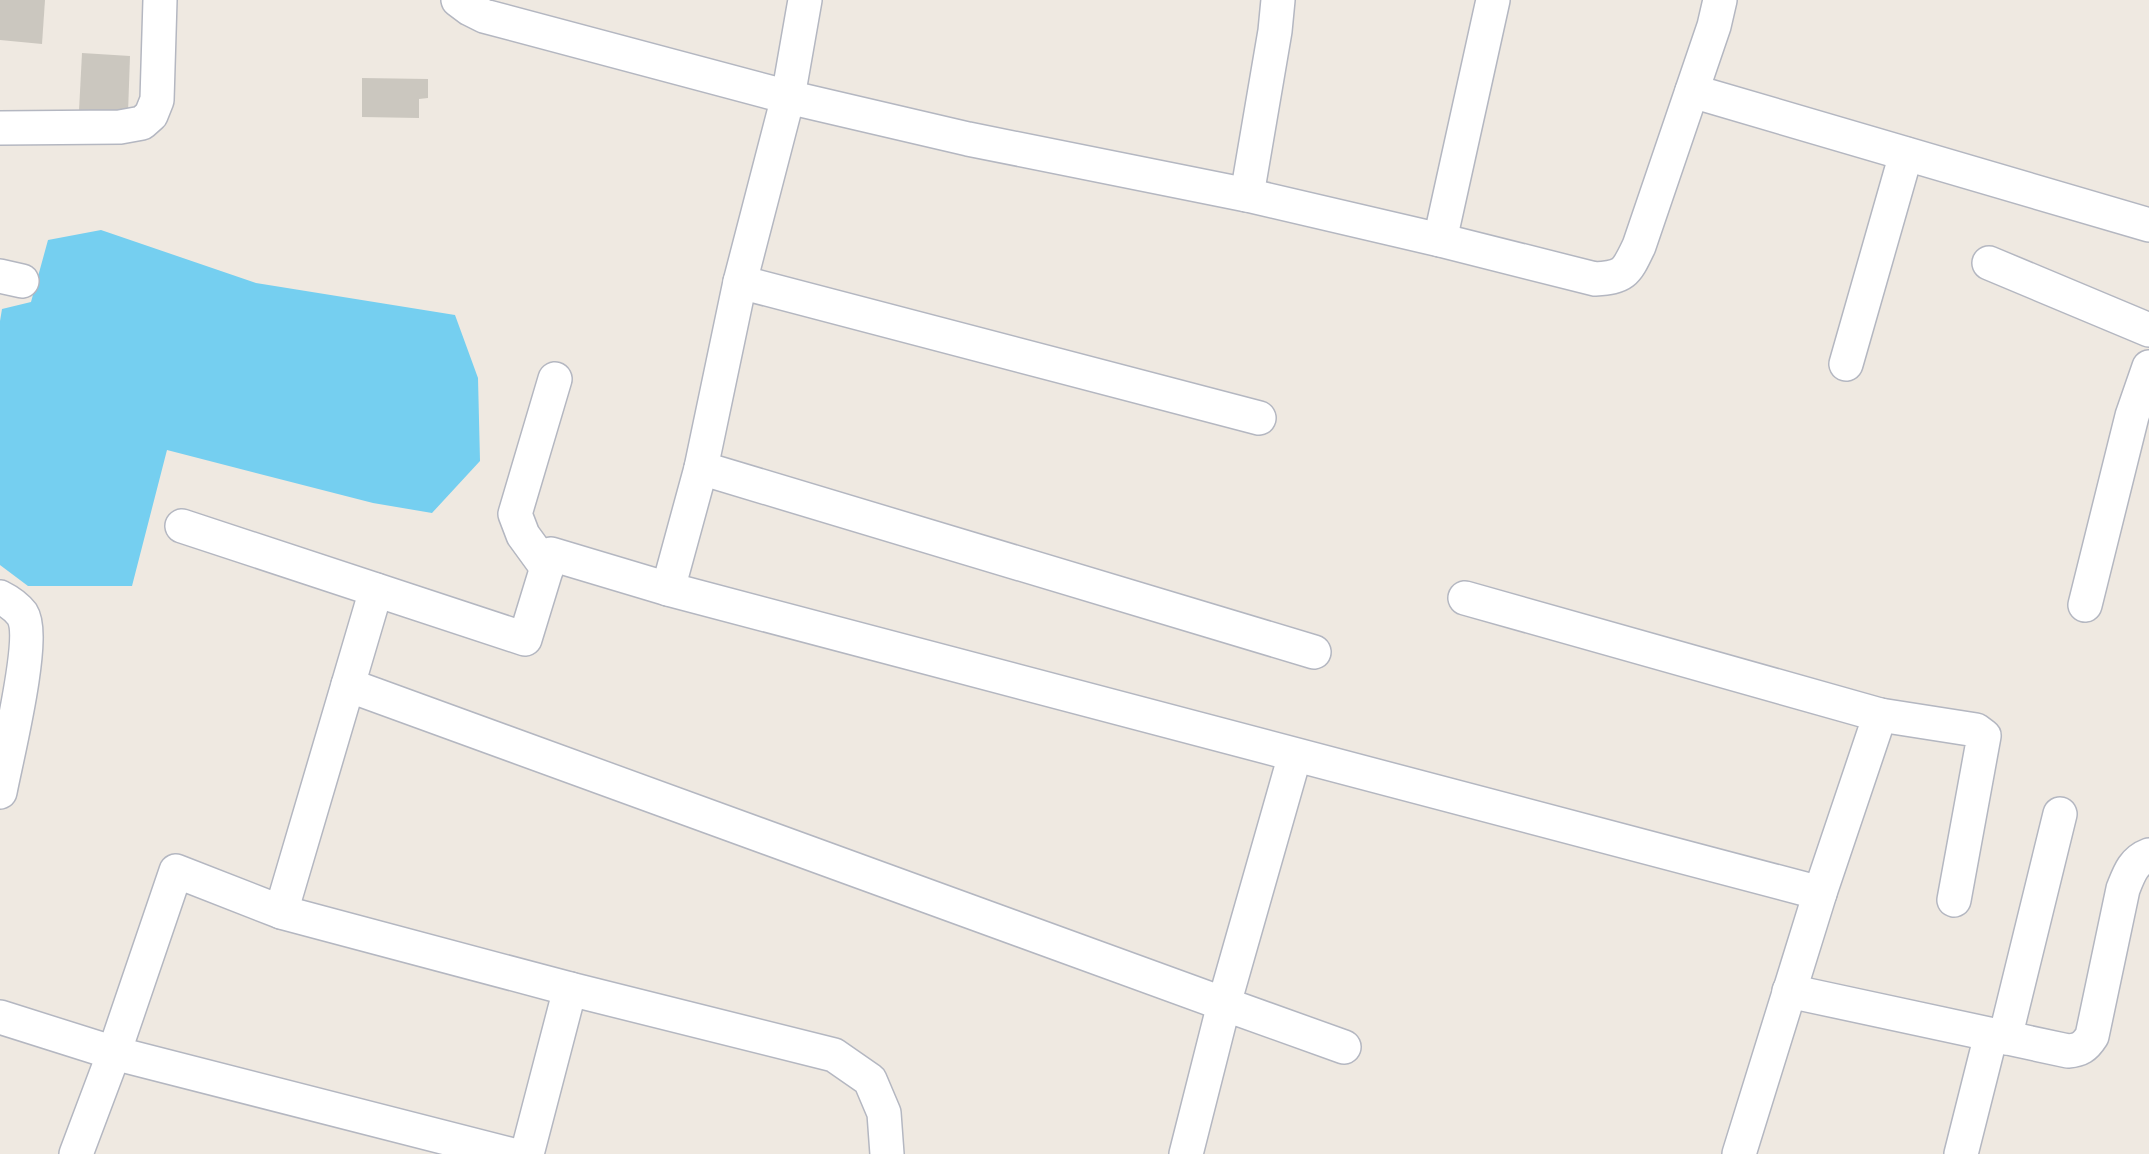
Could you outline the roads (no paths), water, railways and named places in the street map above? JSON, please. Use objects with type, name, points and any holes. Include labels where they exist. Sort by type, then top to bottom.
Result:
[{"type":"street","points":[[0,128],[120,127],[142,123],[151,115],[157,100],[160,0]]},
{"type":"street","points":[[458,0],[484,16],[788,98],[968,139],[1247,195],[1595,279],[1615,278],[1628,267],[1639,246],[1714,26],[1720,0]]},
{"type":"street","points":[[668,589],[701,468],[740,282],[788,98],[804,0]]},
{"type":"street","points":[[1247,195],[1275,31],[1278,0]]},
{"type":"street","points":[[1440,240],[1493,0]]},
{"type":"street","points":[[1692,91],[2149,225]]},
{"type":"street","points":[[1846,364],[1905,154]]},
{"type":"street","points":[[1989,263],[2149,330]]},
{"type":"street","points":[[740,282],[1259,418]]},
{"type":"street","points":[[2085,605],[2132,416],[2149,367]]},
{"type":"street","points":[[547,568],[522,535],[515,514],[555,380]]},
{"type":"street","points":[[701,468],[1314,652]]},
{"type":"street","points":[[182,526],[525,639],[551,554],[668,589],[1820,893]]},
{"type":"street","points":[[281,912],[376,590]]},
{"type":"street","points":[[0,597],[12,604],[23,615],[26,637],[23,674],[0,792]]},
{"type":"street","points":[[1465,598],[1880,715],[1976,730],[1984,736],[1954,900]]},
{"type":"street","points":[[348,685],[1344,1047]]},
{"type":"street","points":[[1739,1154],[1820,893],[1880,715]]},
{"type":"street","points":[[1186,1154],[1224,1004],[1295,755]]},
{"type":"street","points":[[1961,1154],[1998,1036],[2060,814]]},
{"type":"street","points":[[1789,991],[2068,1051],[2079,1050],[2086,1046],[2092,1036],[2123,889],[2131,869],[2140,859],[2149,855]]},
{"type":"street","points":[[76,1154],[114,1053],[176,871],[281,912],[570,989],[834,1055],[870,1080],[884,1113],[887,1154]]},
{"type":"street","points":[[526,1154],[570,989]]},
{"type":"street","points":[[0,1017],[114,1053],[509,1154]]},
{"type":"water","points":[[101,230],[256,283],[455,315],[478,378],[480,461],[432,513],[373,503],[167,450],[132,586],[28,586],[0,565],[0,321],[2,309],[31,302],[48,240]]}]
